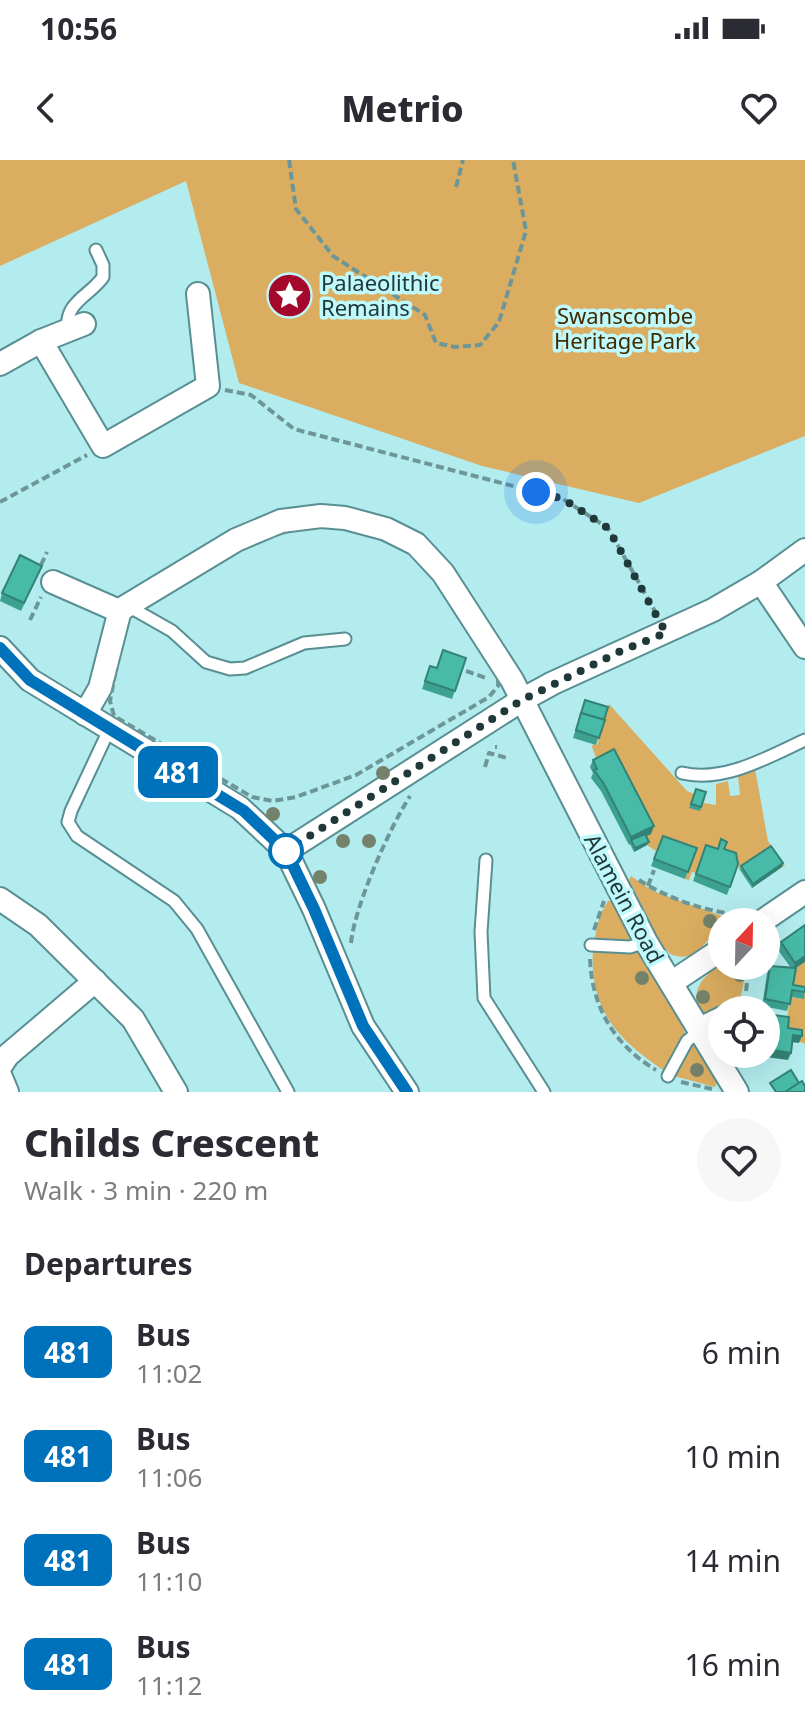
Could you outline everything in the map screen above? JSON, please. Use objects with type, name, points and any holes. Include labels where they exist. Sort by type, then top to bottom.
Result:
[{"type":"street","points":[[41,341],[103,446],[208,386],[198,294]]},
{"type":"street","points":[[0,364],[41,341],[76,327]]},
{"type":"street","name":"Alamein Road","points":[[122,608],[236,540],[268,525],[293,518],[321,516],[355,520],[397,533],[416,544],[430,556],[469,611],[522,700],[646,942],[729,1089]]},
{"type":"street","points":[[286,851],[522,700],[611,655],[721,606],[805,550]]},
{"type":"street","points":[[46,571],[122,608],[101,686],[85,714]]},
{"type":"street","points":[[761,582],[805,647]]},
{"type":"street","points":[[0,648],[30,680],[244,811],[286,851],[363,1026],[407,1092]]},
{"type":"street","points":[[775,908],[805,892]]},
{"type":"street","points":[[0,899],[38,925],[138,1025],[176,1092]]},
{"type":"street","points":[[671,983],[708,958]]},
{"type":"street","points":[[0,1067],[8,1055],[95,981]]},
{"type":"street","points":[[0,1075],[7,1092]]},
{"type":"lane","points":[[76,327],[67,318],[74,304],[102,279],[104,269],[96,250]]},
{"type":"lane","points":[[122,608],[172,631],[206,662],[230,669],[245,668],[304,643],[345,639]]},
{"type":"lane","points":[[109,730],[68,822],[77,836],[174,901],[197,929],[288,1092]]},
{"type":"lane","points":[[682,773],[700,776],[731,771],[805,740]]},
{"type":"lane","points":[[486,860],[481,932],[484,998],[492,1015],[544,1092]]},
{"type":"lane","points":[[591,945],[630,947],[646,942]]},
{"type":"lane","points":[[668,1076],[696,1028],[708,1021]]},
{"type":"path","points":[[289,160],[296,209],[333,256],[425,315],[436,343],[455,347],[480,345],[499,322],[526,231],[513,160]]},
{"type":"path","points":[[456,187],[463,160]]},
{"type":"path","points":[[208,386],[251,395],[294,429],[563,499],[608,528],[666,633]]},
{"type":"path","points":[[0,502],[103,446]]},
{"type":"path","points":[[46,571],[47,552]]},
{"type":"path","points":[[466,671],[489,679],[498,675]]},
{"type":"path","points":[[494,754],[500,736]]},
{"type":"path","points":[[485,767],[489,753],[507,758]]},
{"type":"path","points":[[351,950],[353,927],[370,881],[405,805],[416,790]]},
{"type":"path","points":[[648,886],[654,870]]},
{"type":"path","points":[[635,877],[648,886],[710,908]]},
{"type":"path","points":[[611,895],[601,908],[591,945],[592,979],[607,1022],[624,1047],[668,1076],[698,1087],[729,1089]]},
{"type":"green space","name":"Swanscombe Heritage Park","points":[[0,160],[805,160],[805,436],[639,503],[482,466],[239,383],[186,181],[0,266]]},
{"type":"green space","points":[[609,704],[687,791],[694,794],[690,808],[700,810],[705,796],[704,803],[716,805],[716,784],[728,781],[730,796],[740,795],[738,776],[755,769],[768,841],[785,866],[782,867],[770,850],[740,870],[737,865],[735,872],[704,853],[696,873],[692,872],[689,880],[685,879],[694,856],[657,852],[647,845],[598,763],[592,747],[593,744],[597,745]]},
{"type":"green space","points":[[631,876],[653,891],[708,911],[708,940],[693,954],[679,957],[670,954],[661,944],[629,880]]},
{"type":"green space","points":[[608,901],[614,901],[633,942],[594,941],[600,915]]},
{"type":"green space","points":[[593,948],[638,950],[641,954],[684,1029],[685,1036],[666,1072],[634,1048],[610,1022],[596,989]]},
{"type":"green space","points":[[805,962],[805,1044],[785,1035],[790,997],[803,999],[790,993],[793,970]]},
{"type":"green space","points":[[708,974],[708,980],[744,980],[741,996],[708,996],[708,1013],[704,1014],[697,992]]},
{"type":"green space","points":[[692,1042],[717,1083],[715,1087],[674,1076]]},
{"type":"building","points":[[20,555],[42,566],[24,603],[2,593]]},
{"type":"building","points":[[443,650],[466,658],[455,691],[425,681],[430,666],[437,668]]},
{"type":"building","points":[[585,700],[608,707],[604,720],[581,713]]},
{"type":"building","points":[[581,713],[605,720],[599,738],[576,730]]},
{"type":"building","points":[[614,749],[654,826],[631,837],[594,770],[597,769],[593,760]]},
{"type":"building","points":[[696,789],[706,792],[701,807],[691,804]]},
{"type":"building","points":[[645,834],[649,842],[635,848],[631,840]]},
{"type":"building","points":[[663,836],[697,848],[688,872],[654,859]]},
{"type":"building","points":[[721,839],[727,842],[724,849],[736,853],[738,864],[730,887],[696,874],[706,845],[718,849]]},
{"type":"building","points":[[771,846],[783,863],[753,884],[741,866]]},
{"type":"building","points":[[805,925],[805,956],[795,963],[781,942]]},
{"type":"building","points":[[780,967],[796,968],[793,985],[805,987],[805,992],[792,990],[790,1004],[780,1002],[780,996],[765,996],[768,980],[780,980]]},
{"type":"building","points":[[780,1016],[789,1017],[788,1028],[802,1030],[802,1036],[793,1035],[791,1053],[780,1051]]},
{"type":"building","points":[[791,1070],[799,1083],[785,1092],[776,1092],[770,1083]]},
{"type":"building","points":[[802,1081],[805,1092],[785,1092]]},
{"type":"bus line","name":"481","points":[[0,648],[30,680],[244,811],[286,851],[330,944],[363,1026],[407,1092]]},
{"type":"place","name":"Palaeolithic Remains","points":[[290,295]]},
{"type":"route","points":[[286,851],[522,700],[623,650],[666,633],[608,528],[563,499],[536,492]]}]
